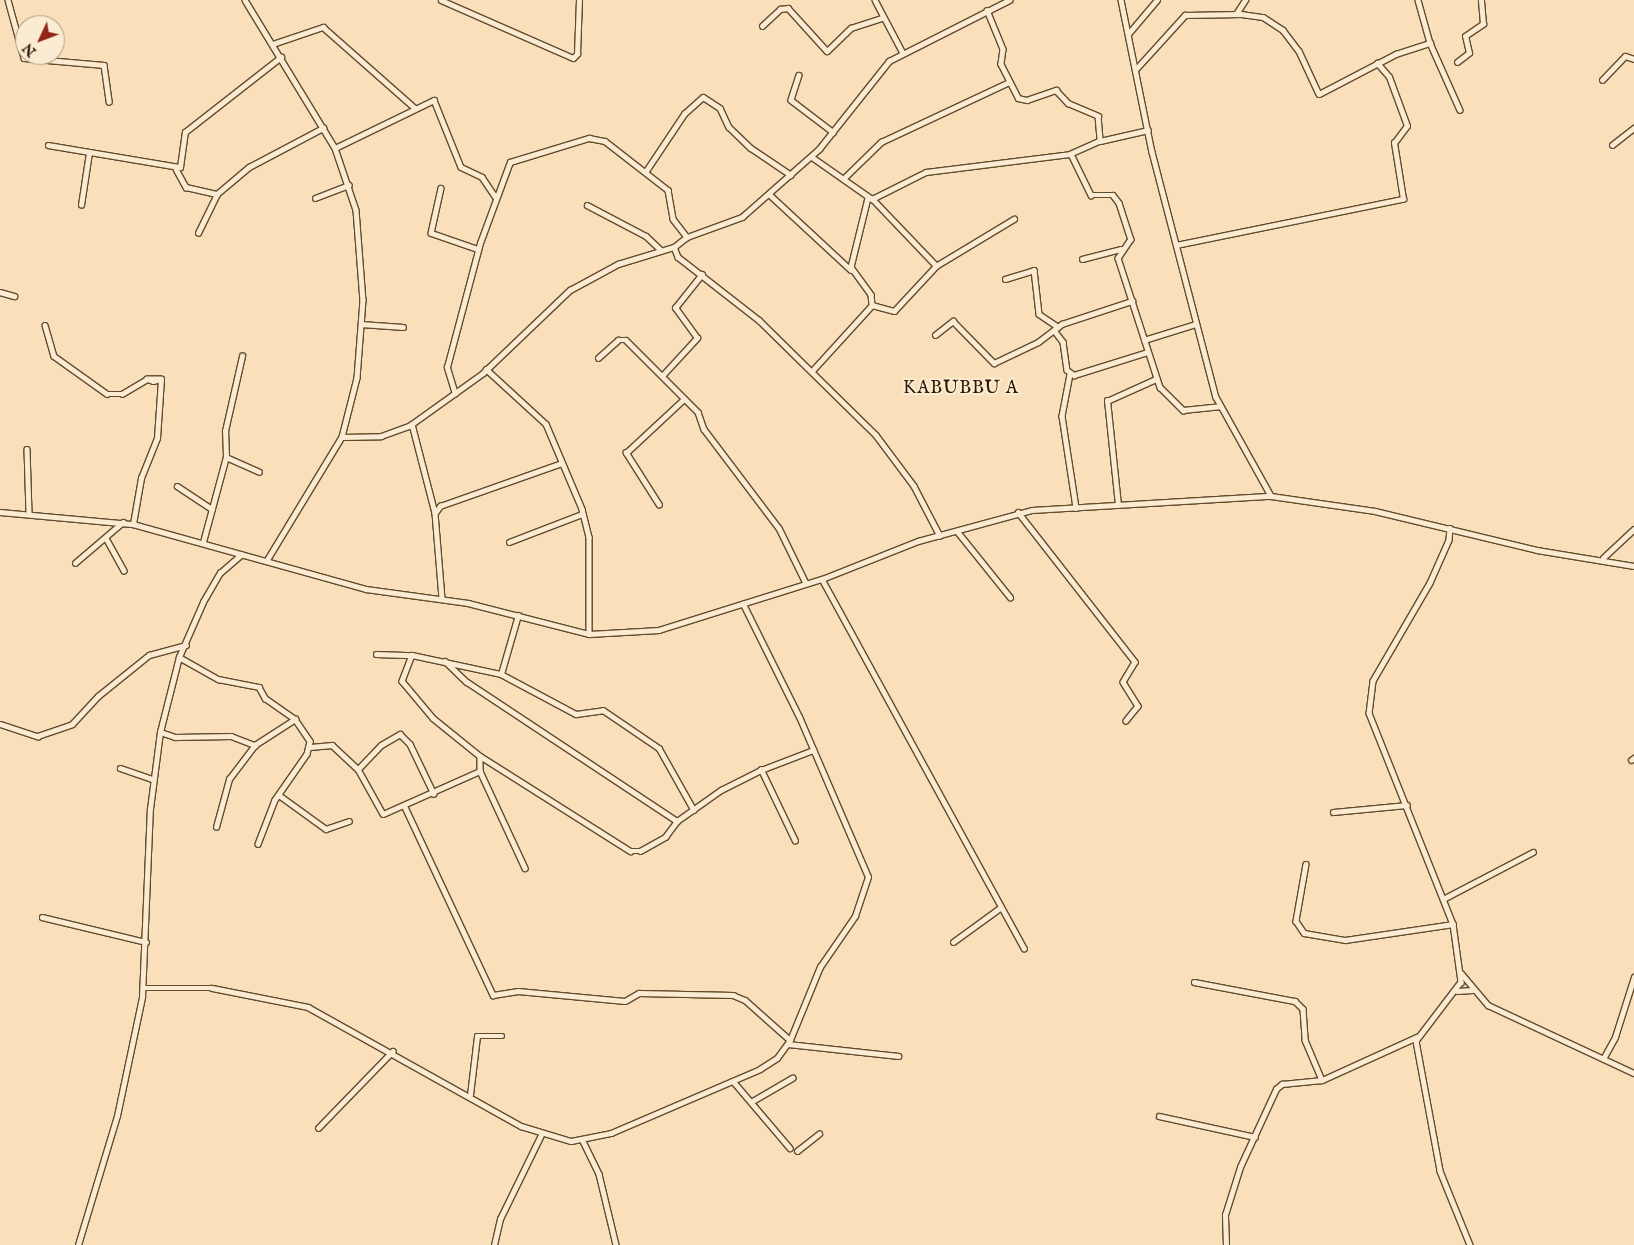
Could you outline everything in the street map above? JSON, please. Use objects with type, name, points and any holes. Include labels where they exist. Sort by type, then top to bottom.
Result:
[{"type":"street","points":[[8,0],[24,58],[104,65],[109,102]]},
{"type":"street","points":[[244,0],[274,44],[335,148],[348,185],[357,220],[361,324],[357,378],[342,436],[267,561]]},
{"type":"street","points":[[441,0],[573,58],[578,54],[579,0]]},
{"type":"street","points":[[875,0],[882,18],[904,53]]},
{"type":"street","points":[[342,436],[381,436],[412,424],[455,394],[486,369],[570,290],[618,264],[660,249],[674,247],[687,237],[734,222],[770,195],[812,157],[833,132],[876,73],[904,53],[1003,1],[1009,0]]},
{"type":"street","points":[[1121,0],[1148,130],[1196,324],[1219,406],[1270,496]]},
{"type":"street","points":[[1128,34],[1156,0]]},
{"type":"street","points":[[1236,14],[1245,0]]},
{"type":"street","points":[[1418,0],[1430,43],[1460,110]]},
{"type":"street","points":[[1458,62],[1470,53],[1465,36],[1483,24],[1482,0]]},
{"type":"street","points":[[762,26],[780,9],[788,8],[827,51],[851,28],[882,18]]},
{"type":"street","points":[[987,10],[1003,49],[1000,60],[1009,82],[1020,100],[1056,90],[1068,103],[1098,116],[1100,141]]},
{"type":"street","points":[[1136,69],[1185,15],[1236,14],[1262,17],[1283,30],[1299,51],[1319,94],[1378,63],[1430,43]]},
{"type":"street","points":[[274,44],[323,27],[415,108]]},
{"type":"street","points":[[1602,80],[1625,56],[1634,59]]},
{"type":"street","points":[[176,169],[182,162],[184,132],[281,57]]},
{"type":"street","points":[[1176,245],[1403,199],[1394,143],[1407,126],[1389,76],[1378,63]]},
{"type":"street","points":[[799,75],[791,100],[833,132]]},
{"type":"street","points":[[843,179],[881,142],[1009,82]]},
{"type":"street","points":[[646,171],[684,114],[704,97],[720,108],[745,142],[791,175]]},
{"type":"street","points":[[335,148],[415,108],[437,102],[462,167],[482,177],[495,196]]},
{"type":"street","points":[[198,233],[217,194],[249,167],[323,128]]},
{"type":"street","points":[[1612,145],[1634,128]]},
{"type":"street","points":[[851,270],[870,201],[926,172],[1071,154],[1100,141],[1148,130]]},
{"type":"street","points":[[455,394],[447,367],[478,249],[495,196],[510,162],[589,138],[605,141],[668,190],[673,219],[687,237]]},
{"type":"street","points":[[48,145],[176,169],[186,187],[217,194]]},
{"type":"street","points":[[81,205],[89,152]]},
{"type":"street","points":[[1071,154],[1091,196],[1118,199],[1131,239],[1121,249],[1118,258],[1156,379],[1183,410],[1219,406]]},
{"type":"street","points":[[812,157],[870,201],[934,259],[936,266]]},
{"type":"street","points":[[315,198],[348,185]]},
{"type":"street","points":[[441,188],[431,234],[478,249]]},
{"type":"street","points":[[770,195],[851,270],[880,304],[891,310],[898,308],[936,266],[1014,219]]},
{"type":"street","points":[[587,205],[646,236],[660,249]]},
{"type":"street","points":[[674,247],[678,257],[748,309],[812,371],[900,465],[940,536]]},
{"type":"street","points":[[1082,259],[1121,249]]},
{"type":"street","points":[[1005,279],[1034,270],[1039,314],[1056,328],[1063,342],[1070,374],[1062,416],[1076,508]]},
{"type":"street","points":[[662,376],[697,338],[675,308],[702,274]]},
{"type":"street","points":[[0,292],[14,296]]},
{"type":"street","points":[[871,295],[872,305]]},
{"type":"street","points":[[935,335],[953,321],[992,363],[1056,328],[1132,302]]},
{"type":"street","points":[[812,371],[872,305],[880,304]]},
{"type":"street","points":[[361,324],[403,328]]},
{"type":"street","points":[[1144,340],[1196,324]]},
{"type":"street","points":[[45,325],[54,356],[107,394],[122,394],[147,379],[160,379],[157,438],[141,478],[134,524]]},
{"type":"street","points":[[598,358],[622,339],[684,398],[757,494],[806,582]]},
{"type":"street","points":[[1070,374],[1148,352]]},
{"type":"street","points":[[203,542],[226,457],[225,431],[242,356]]},
{"type":"street","points":[[486,369],[544,422],[582,514],[589,537],[589,634]]},
{"type":"street","points":[[1118,505],[1107,401],[1156,379]]},
{"type":"street","points":[[659,505],[626,453],[684,398]]},
{"type":"street","points":[[412,424],[435,513],[442,598]]},
{"type":"street","points":[[27,449],[29,514]]},
{"type":"street","points":[[226,457],[259,472]]},
{"type":"street","points":[[432,505],[440,506],[562,464]]},
{"type":"street","points":[[177,486],[212,510]]},
{"type":"street","points":[[0,512],[134,524],[203,542],[241,556],[267,561],[366,590],[442,598],[518,615],[589,634],[659,630],[806,582],[822,579],[940,536],[1018,512],[1118,505],[1270,496],[1350,506],[1542,551],[1603,558],[1634,566]]},
{"type":"street","points":[[435,513],[440,506]]},
{"type":"street","points":[[1018,512],[1135,662],[1123,682],[1137,711],[1126,720]]},
{"type":"street","points":[[509,542],[582,514]]},
{"type":"street","points":[[75,563],[123,522]]},
{"type":"street","points":[[1226,1245],[1225,1215],[1276,1089],[1282,1084],[1322,1080],[1417,1037],[1457,991],[1461,972],[1453,924],[1445,898],[1407,805],[1372,727],[1369,697],[1389,649],[1444,554],[1450,528]]},
{"type":"street","points":[[1603,558],[1634,528]]},
{"type":"street","points":[[957,531],[1010,597]]},
{"type":"street","points":[[106,538],[124,570]]},
{"type":"street","points":[[78,1245],[117,1116],[143,988],[152,779],[160,732],[179,657],[210,589],[241,556]]},
{"type":"street","points":[[822,579],[1000,908],[1024,948]]},
{"type":"street","points":[[143,988],[212,988],[308,1007],[393,1051],[541,1135],[582,1139],[612,1133],[733,1081],[777,1058],[789,1042],[820,967],[855,916],[868,877],[813,750],[743,604]]},
{"type":"street","points":[[502,674],[518,615]]},
{"type":"street","points":[[0,724],[38,736],[72,724],[98,696],[149,655],[186,645]]},
{"type":"street","points":[[376,654],[412,656],[445,661],[502,674],[576,714],[603,710],[649,738],[694,810]]},
{"type":"street","points":[[412,656],[402,681],[433,718],[480,756],[630,851],[640,851],[665,837],[677,820],[721,790],[760,770],[813,750]]},
{"type":"street","points":[[179,657],[218,680],[258,687],[265,698],[294,719],[308,735],[310,747],[279,795],[258,844]]},
{"type":"street","points":[[445,661],[467,682],[677,820]]},
{"type":"street","points":[[216,827],[229,779],[255,745],[294,719]]},
{"type":"street","points":[[160,732],[175,737],[231,736],[255,745]]},
{"type":"street","points":[[358,768],[381,745],[400,734],[410,744],[434,794]]},
{"type":"street","points":[[310,747],[332,745],[358,768],[383,814],[405,807],[480,771]]},
{"type":"street","points":[[480,756],[480,771],[525,868]]},
{"type":"street","points":[[120,768],[152,779]]},
{"type":"street","points":[[760,770],[795,841]]},
{"type":"street","points":[[279,795],[326,829],[350,821]]},
{"type":"street","points":[[1333,812],[1407,805]]},
{"type":"street","points":[[405,807],[493,995],[518,991],[625,1001],[639,993],[732,994],[745,1000],[789,1042],[898,1056]]},
{"type":"street","points":[[1445,898],[1533,852]]},
{"type":"street","points":[[1306,864],[1296,921],[1304,934],[1345,940],[1453,924]]},
{"type":"street","points":[[953,942],[1000,908]]},
{"type":"street","points":[[42,917],[146,942]]},
{"type":"street","points":[[1461,972],[1472,990],[1488,1005],[1634,1073]]},
{"type":"street","points":[[1602,1059],[1615,1037],[1634,978]]},
{"type":"street","points":[[1194,982],[1295,1002],[1303,1009],[1305,1040],[1322,1080]]},
{"type":"street","points":[[1457,991],[1472,990]]},
{"type":"street","points":[[470,1095],[477,1036],[502,1036]]},
{"type":"street","points":[[1417,1037],[1440,1171],[1470,1245]]},
{"type":"street","points":[[318,1128],[393,1051]]},
{"type":"street","points":[[751,1102],[792,1078]]},
{"type":"street","points":[[733,1081],[790,1148]]},
{"type":"street","points":[[1159,1116],[1255,1137]]},
{"type":"street","points":[[797,1151],[819,1134]]},
{"type":"street","points":[[494,1245],[500,1219],[541,1135]]},
{"type":"street","points":[[582,1139],[599,1174],[616,1245]]},
{"type":"district","name":"KABUBBU A","points":[[961,389]]}]
